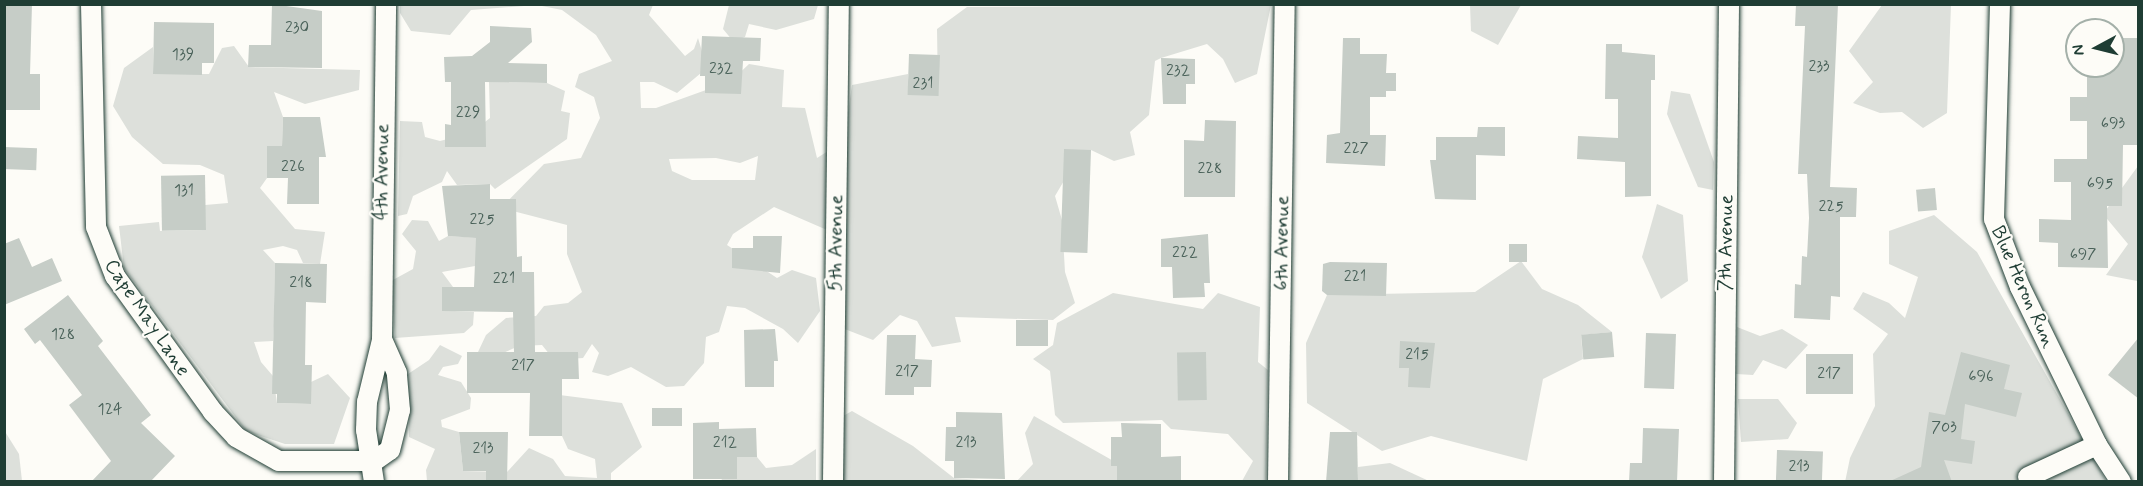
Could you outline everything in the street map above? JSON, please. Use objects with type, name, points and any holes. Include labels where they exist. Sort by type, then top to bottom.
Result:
[{"type":"street","name":"Cape May Lane","points":[[91,4],[96,228],[115,276],[213,412],[256,451],[279,461],[374,461]]},
{"type":"street","name":"4th Avenue","points":[[374,482],[374,461],[366,430],[367,402],[382,340],[386,4]]},
{"type":"street","name":"5th Avenue","points":[[833,482],[839,4]]},
{"type":"street","name":"6th Avenue","points":[[1278,482],[1285,4]]},
{"type":"street","name":"7th Avenue","points":[[1724,482],[1729,4]]},
{"type":"street","name":"Blue Heron Run","points":[[2000,4],[1994,219],[2004,254],[2097,445],[2121,482]]},
{"type":"street","name":"4th Avenue","points":[[374,461],[390,450],[400,410],[397,372],[382,340]]},
{"type":"street","points":[[2028,477],[2097,445]]},
{"type":"shaded area","points":[[400,4],[653,5],[649,15],[685,56],[694,49],[698,38],[707,68],[677,93],[654,82],[640,82],[641,108],[656,108],[731,81],[749,64],[784,70],[782,107],[805,108],[817,158],[844,141],[852,85],[908,74],[908,95],[938,95],[937,29],[967,7],[1271,5],[1257,74],[1235,83],[1223,59],[1207,44],[1161,58],[1155,61],[1149,115],[1130,132],[1135,155],[1114,161],[1091,150],[1064,151],[1065,179],[1055,196],[1062,220],[1065,272],[1075,303],[1053,320],[955,317],[961,342],[932,347],[917,321],[900,315],[873,340],[842,328],[827,230],[774,207],[733,234],[727,245],[777,278],[792,270],[816,278],[820,311],[798,343],[783,329],[745,308],[727,306],[719,332],[706,337],[704,363],[684,386],[666,387],[631,367],[608,376],[592,372],[599,353],[592,344],[583,358],[554,360],[542,345],[519,346],[487,360],[478,352],[486,335],[506,318],[536,316],[544,306],[568,303],[582,292],[567,254],[567,225],[501,208],[544,164],[581,158],[600,118],[594,97],[575,87],[579,74],[612,61],[596,35],[562,10],[537,5],[471,10],[450,35],[411,31],[400,13]],"holes":[[[758,156],[755,180],[692,180],[672,171],[669,159],[716,158],[740,163]]]},
{"type":"shaded area","points":[[1470,4],[1521,5],[1498,45],[1471,31]]},
{"type":"shaded area","points":[[729,5],[818,5],[814,19],[776,30],[749,24],[745,37],[733,41],[723,29]]},
{"type":"shaded area","points":[[1882,5],[1951,5],[1947,113],[1923,128],[1902,112],[1880,113],[1853,103],[1873,82],[1849,51]]},
{"type":"shaded area","points":[[234,46],[249,67],[360,70],[359,90],[305,104],[274,92],[283,117],[282,146],[267,147],[267,178],[260,188],[295,229],[325,232],[320,264],[303,263],[297,250],[283,246],[263,250],[275,263],[273,341],[254,342],[261,362],[273,376],[277,403],[311,404],[311,382],[328,374],[350,398],[334,444],[285,444],[246,431],[124,268],[119,226],[159,222],[160,231],[205,230],[205,205],[228,203],[224,175],[200,165],[163,164],[132,137],[113,106],[124,68],[153,47],[153,74],[209,74],[222,48]]},
{"type":"shaded area","points":[[489,82],[547,83],[565,91],[561,111],[570,113],[567,139],[495,189],[490,184],[457,185],[447,171],[442,182],[413,196],[407,214],[398,216],[400,121],[422,122],[425,137],[440,141],[471,133],[490,118]]},
{"type":"shaded area","points":[[1671,91],[1690,94],[1714,162],[1713,190],[1698,187],[1667,114]]},
{"type":"shaded area","points":[[2138,166],[2137,281],[2106,275],[2128,244],[2103,214]]},
{"type":"shaded area","points":[[1657,204],[1683,215],[1688,281],[1661,299],[1642,257]]},
{"type":"shaded area","points":[[1934,215],[1977,252],[2106,481],[1845,482],[1850,458],[1875,406],[1873,354],[1888,334],[1853,309],[1863,292],[1889,303],[1905,318],[1918,277],[1889,264],[1889,231]]},
{"type":"shaded area","points":[[412,220],[428,221],[439,241],[448,236],[481,238],[475,266],[442,272],[453,287],[454,311],[474,312],[473,325],[464,333],[395,338],[391,281],[413,269],[416,251],[402,234]]},
{"type":"shaded area","points":[[1521,261],[1542,289],[1578,305],[1612,332],[1581,335],[1583,359],[1543,379],[1527,461],[1431,436],[1382,451],[1307,403],[1306,343],[1327,295],[1475,292]]},
{"type":"shaded area","points":[[1113,293],[1203,309],[1218,293],[1260,307],[1258,362],[1268,370],[1266,481],[1242,481],[1253,461],[1228,434],[1171,429],[1162,420],[1063,423],[1055,415],[1050,371],[1033,359],[1053,345],[1057,323]]},
{"type":"shaded area","points":[[1737,327],[1760,336],[1782,329],[1808,345],[1786,369],[1763,360],[1753,375],[1736,374]]},
{"type":"shaded area","points":[[440,345],[462,356],[458,364],[443,367],[438,375],[461,382],[471,398],[470,409],[441,420],[442,427],[459,432],[463,471],[507,472],[529,448],[553,459],[565,476],[597,478],[595,459],[568,449],[562,436],[562,416],[544,393],[622,403],[642,447],[611,473],[611,481],[427,481],[426,470],[435,449],[409,437],[408,374],[429,360]]},
{"type":"shaded area","points":[[1738,399],[1778,399],[1797,423],[1788,439],[1741,442]]},
{"type":"shaded area","points":[[852,411],[913,446],[954,478],[991,481],[840,482],[843,416]]},
{"type":"shaded area","points":[[1034,416],[1110,459],[1142,481],[1016,482],[1033,464],[1025,433]]},
{"type":"shaded area","points":[[4,430],[19,454],[22,481],[5,481]]},
{"type":"shaded area","points":[[816,449],[816,481],[720,482],[737,457],[757,457],[766,468],[792,465]]},
{"type":"shaded area","points":[[1390,463],[1429,481],[1358,482],[1358,467]]},
{"type":"building","points":[[4,4],[32,4],[30,74],[40,74],[40,110],[4,110]]},
{"type":"building","points":[[272,4],[322,11],[322,68],[248,67],[249,45],[271,45]]},
{"type":"building","points":[[1796,4],[1838,4],[1830,187],[1857,188],[1856,217],[1840,217],[1840,297],[1831,296],[1830,320],[1794,318],[1795,284],[1801,285],[1802,256],[1807,257],[1809,218],[1807,174],[1798,174],[1805,26],[1795,26]]},
{"type":"building","points":[[154,22],[214,23],[214,63],[202,63],[202,75],[153,74]]},
{"type":"building","points":[[490,26],[531,28],[532,42],[508,63],[547,64],[547,83],[485,82],[486,147],[445,147],[445,124],[451,125],[451,82],[445,82],[444,57],[472,56],[490,42]]},
{"type":"building","points":[[702,36],[761,38],[760,61],[743,61],[741,94],[705,93],[705,76],[700,76]]},
{"type":"building","points":[[1343,38],[1360,38],[1360,54],[1387,54],[1386,73],[1396,73],[1396,91],[1386,91],[1386,97],[1370,97],[1370,135],[1386,135],[1385,166],[1326,163],[1327,135],[1340,133]]},
{"type":"building","points":[[2125,38],[2138,38],[2138,145],[2123,145],[2122,206],[2107,206],[2108,268],[2058,267],[2058,243],[2039,242],[2039,219],[2071,220],[2071,182],[2054,182],[2054,159],[2087,159],[2087,121],[2070,121],[2070,97],[2087,97],[2087,78],[2125,78]]},
{"type":"building","points":[[1606,44],[1622,44],[1622,52],[1655,55],[1655,80],[1651,80],[1651,196],[1625,197],[1625,162],[1577,159],[1578,136],[1618,138],[1618,99],[1605,99]]},
{"type":"building","points":[[909,54],[940,55],[939,96],[908,95]]},
{"type":"building","points":[[1161,58],[1195,59],[1195,84],[1186,84],[1186,104],[1163,104]]},
{"type":"building","points":[[283,117],[320,117],[326,157],[319,157],[319,204],[287,204],[288,178],[267,178],[267,146],[282,146]]},
{"type":"building","points":[[1205,120],[1236,121],[1235,197],[1184,197],[1184,140],[1204,141]]},
{"type":"building","points":[[1478,127],[1505,127],[1505,156],[1476,155],[1476,200],[1435,199],[1430,160],[1436,160],[1436,137],[1477,137]]},
{"type":"building","points":[[4,147],[37,148],[36,170],[4,169]]},
{"type":"building","points":[[1064,149],[1091,150],[1087,253],[1060,252]]},
{"type":"building","points":[[205,175],[206,230],[162,231],[161,176]]},
{"type":"building","points":[[490,184],[490,199],[516,199],[517,257],[522,256],[522,272],[534,272],[535,352],[578,352],[579,379],[562,379],[562,436],[529,436],[530,393],[467,393],[467,352],[514,352],[513,312],[442,311],[442,287],[474,287],[476,238],[448,236],[442,186]]},
{"type":"building","points":[[1935,188],[1937,210],[1918,212],[1916,190]]},
{"type":"building","points":[[1208,234],[1210,283],[1204,283],[1205,297],[1173,298],[1172,267],[1161,267],[1161,239]]},
{"type":"building","points":[[753,236],[782,236],[780,273],[732,268],[732,248],[753,248]]},
{"type":"building","points":[[19,238],[32,267],[52,258],[62,281],[4,305],[4,244]]},
{"type":"building","points":[[1509,244],[1527,244],[1527,262],[1509,262]]},
{"type":"building","points":[[1330,262],[1387,263],[1386,296],[1327,295],[1322,291],[1323,264]]},
{"type":"building","points":[[275,263],[327,264],[326,303],[306,302],[305,365],[312,365],[311,404],[277,403],[277,394],[272,394]]},
{"type":"building","points":[[68,295],[103,341],[98,346],[151,415],[141,423],[175,456],[150,482],[91,482],[111,461],[69,405],[82,395],[40,340],[35,344],[24,329]]},
{"type":"building","points":[[1016,320],[1048,320],[1048,346],[1016,346]]},
{"type":"building","points":[[775,329],[778,361],[774,361],[774,387],[745,387],[744,330]]},
{"type":"building","points":[[1612,332],[1614,357],[1583,360],[1581,335]]},
{"type":"building","points":[[1646,333],[1676,334],[1674,389],[1644,388]]},
{"type":"building","points":[[887,335],[916,335],[915,359],[932,360],[931,387],[914,387],[914,395],[885,395]]},
{"type":"building","points":[[2139,337],[2139,399],[2108,375]]},
{"type":"building","points":[[1400,341],[1435,343],[1430,388],[1408,387],[1409,368],[1399,368]]},
{"type":"building","points":[[1206,352],[1207,400],[1178,400],[1177,353]]},
{"type":"building","points":[[1961,352],[2010,365],[2004,389],[2022,393],[2016,417],[1965,404],[1961,439],[1975,441],[1972,464],[1944,460],[1952,482],[1888,482],[1921,467],[1929,412],[1945,415]]},
{"type":"building","points":[[1806,354],[1853,354],[1853,394],[1806,394]]},
{"type":"building","points":[[652,408],[682,408],[682,426],[652,426]]},
{"type":"building","points":[[956,412],[1002,413],[1005,479],[954,478],[954,461],[945,461],[946,427],[956,427]]},
{"type":"building","points":[[719,422],[719,429],[756,428],[757,457],[737,457],[737,479],[693,479],[693,423]]},
{"type":"building","points":[[1121,423],[1161,424],[1161,457],[1181,456],[1181,482],[1117,482],[1117,466],[1111,466],[1111,437],[1122,437]]},
{"type":"building","points":[[1643,428],[1679,429],[1677,482],[1629,482],[1630,463],[1642,463]]},
{"type":"building","points":[[459,432],[508,432],[507,482],[486,482],[486,471],[463,471]]},
{"type":"building","points":[[1330,432],[1357,432],[1358,482],[1326,482]]},
{"type":"building","points":[[1777,450],[1823,452],[1822,482],[1776,482]]}]
